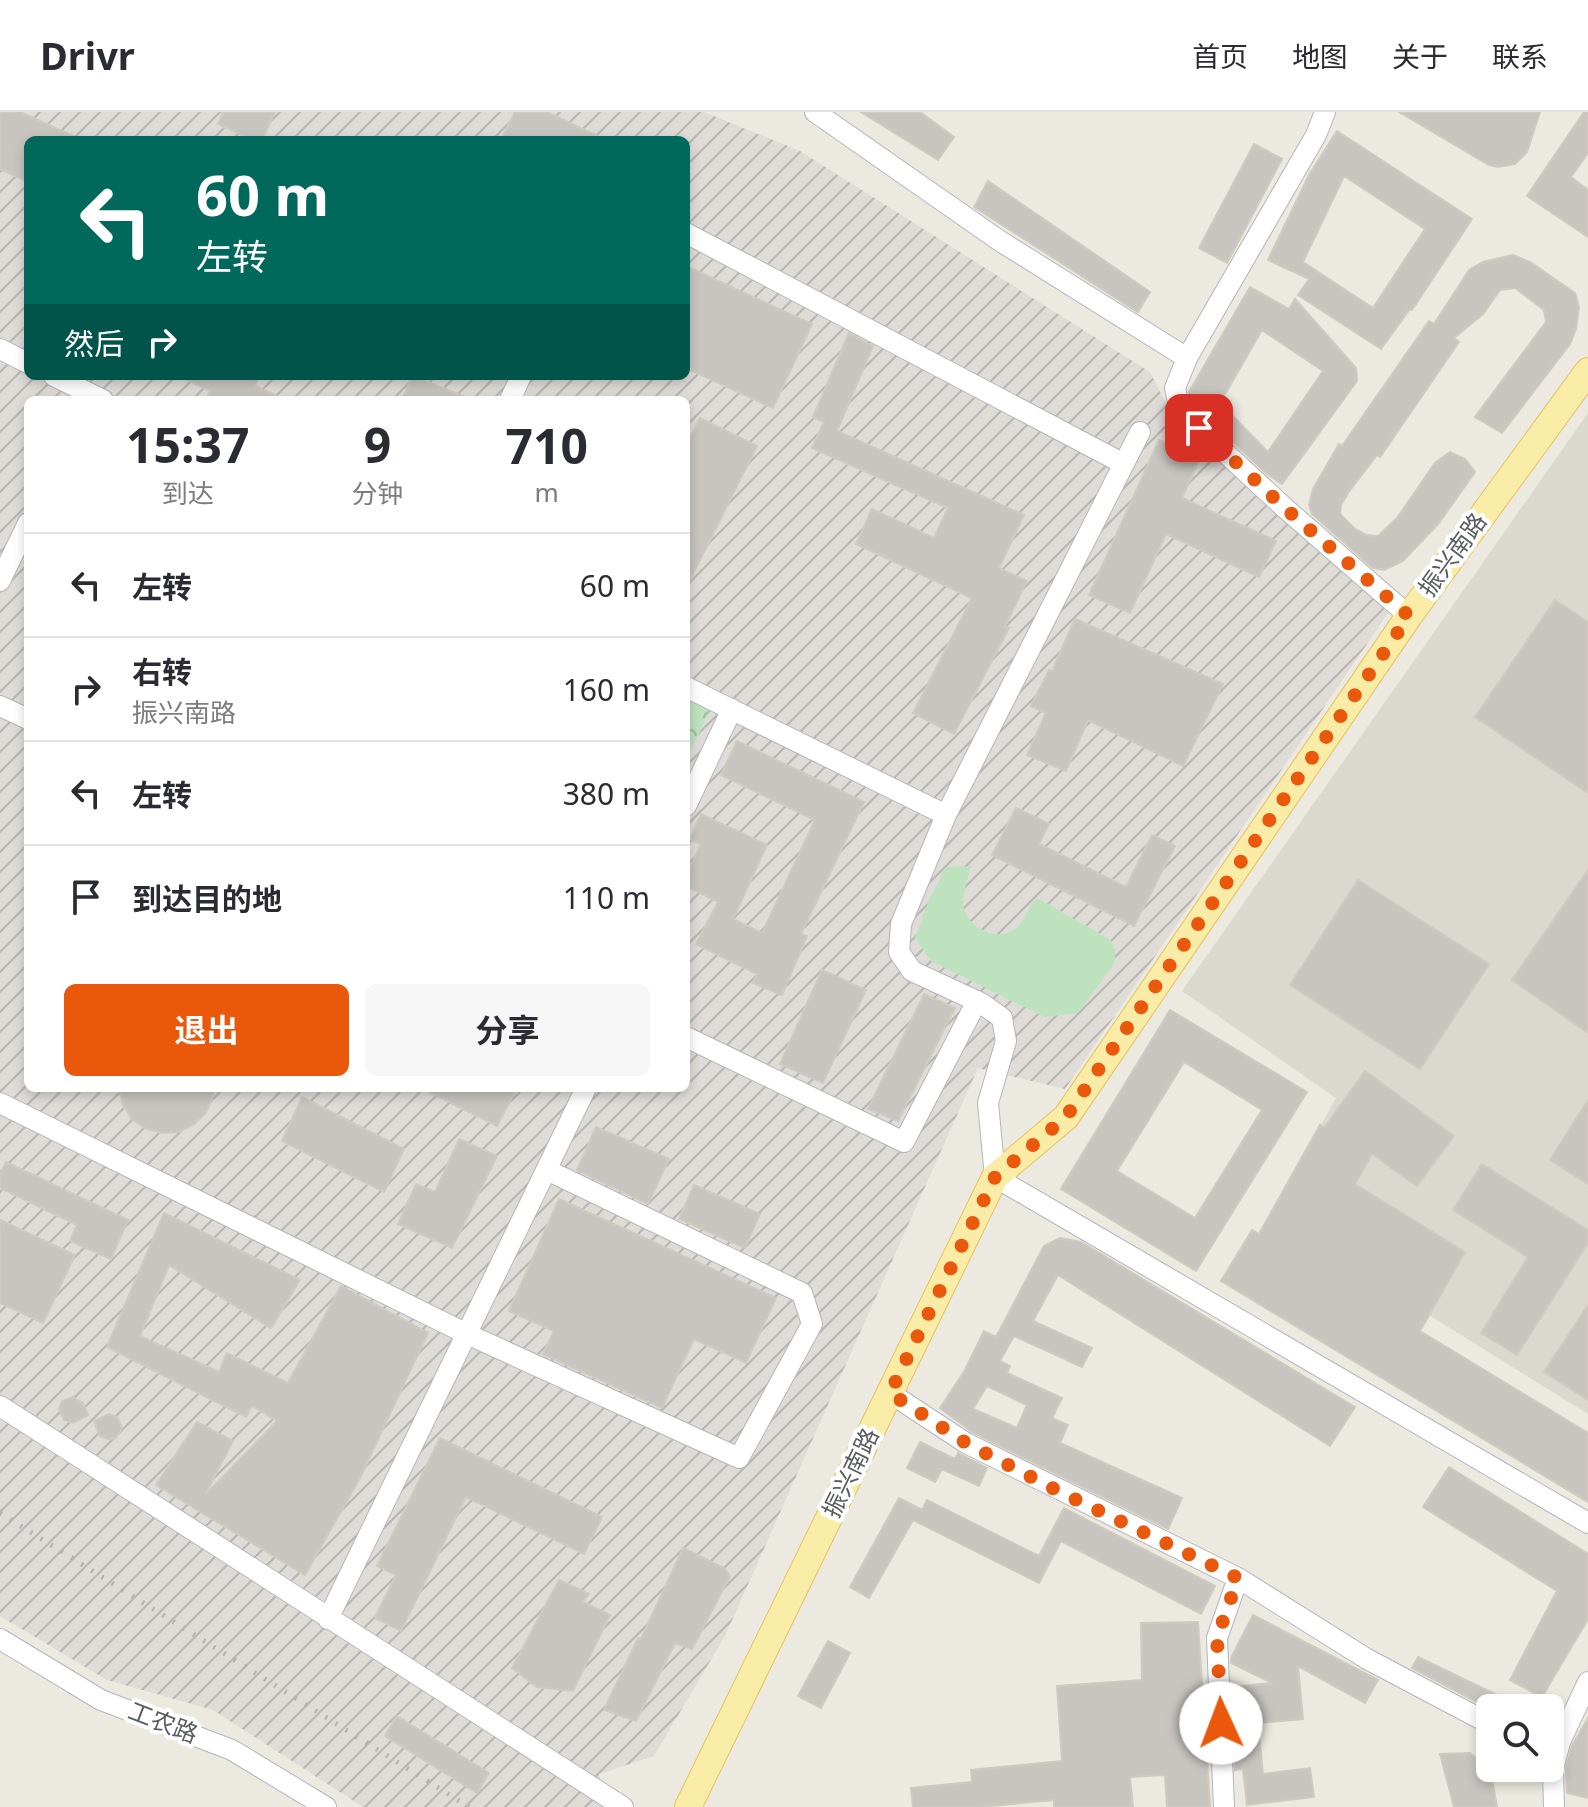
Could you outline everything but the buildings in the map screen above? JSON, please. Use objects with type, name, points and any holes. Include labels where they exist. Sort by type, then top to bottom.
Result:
[{"type":"main road","name":"振兴南路","points":[[688,1807],[995,1177],[1066,1117],[1409,616],[1588,371]]},
{"type":"street","points":[[816,112],[1000,241],[1187,358]]},
{"type":"street","points":[[1325,112],[1316,135],[1187,358],[1175,388],[1180,411],[1409,616]]},
{"type":"street","points":[[690,235],[1124,464]]},
{"type":"street","points":[[0,349],[24,361]]},
{"type":"street","points":[[61,380],[90,396]]},
{"type":"street","points":[[1140,432],[946,815],[901,924],[899,952],[912,971],[977,1001],[1002,1018],[1006,1041],[988,1103],[995,1177],[1588,1523]]},
{"type":"street","points":[[0,581],[24,531]]},
{"type":"street","points":[[690,689],[946,815]]},
{"type":"street","points":[[0,706],[24,717]]},
{"type":"street","points":[[690,798],[732,709]]},
{"type":"street","points":[[690,1039],[904,1142],[977,1001]]},
{"type":"street","points":[[328,1619],[584,1092]]},
{"type":"street","points":[[0,1103],[467,1334],[739,1458],[812,1324],[802,1293],[547,1170]]},
{"type":"street","points":[[890,1393],[966,1443],[1238,1578],[1367,1659],[1476,1717]]},
{"type":"street","points":[[0,1406],[623,1807]]},
{"type":"street","points":[[1224,1807],[1217,1638],[1238,1578]]},
{"type":"street","name":"工农路","points":[[0,1639],[101,1700],[232,1750],[326,1807]]},
{"type":"street","points":[[1564,1726],[1588,1682]]},
{"type":"street","points":[[1553,1782],[1554,1807]]},
{"type":"shaded area","points":[[0,112],[704,112],[800,151],[1150,372],[1175,421],[1390,610],[1065,1089],[978,1068],[725,1636],[654,1756],[599,1774],[608,1807],[363,1807],[213,1710],[107,1680],[0,1616]]},
{"type":"shaded area","points":[[1588,413],[1588,1414],[1270,1216],[1336,1098],[1182,991]]},
{"type":"green space","points":[[690,701],[710,711],[690,752]]},
{"type":"green space","points":[[971,866],[963,904],[967,916],[978,928],[993,934],[1008,933],[1022,922],[1037,898],[1111,940],[1116,952],[1114,964],[1078,1013],[1045,1017],[931,961],[915,938],[929,900],[946,867]]},
{"type":"railway","points":[[0,1513],[469,1807]]},
{"type":"route","points":[[1199,428],[1409,616],[1066,1117],[995,1177],[890,1393],[966,1443],[1238,1578],[1217,1638],[1221,1723]]}]
